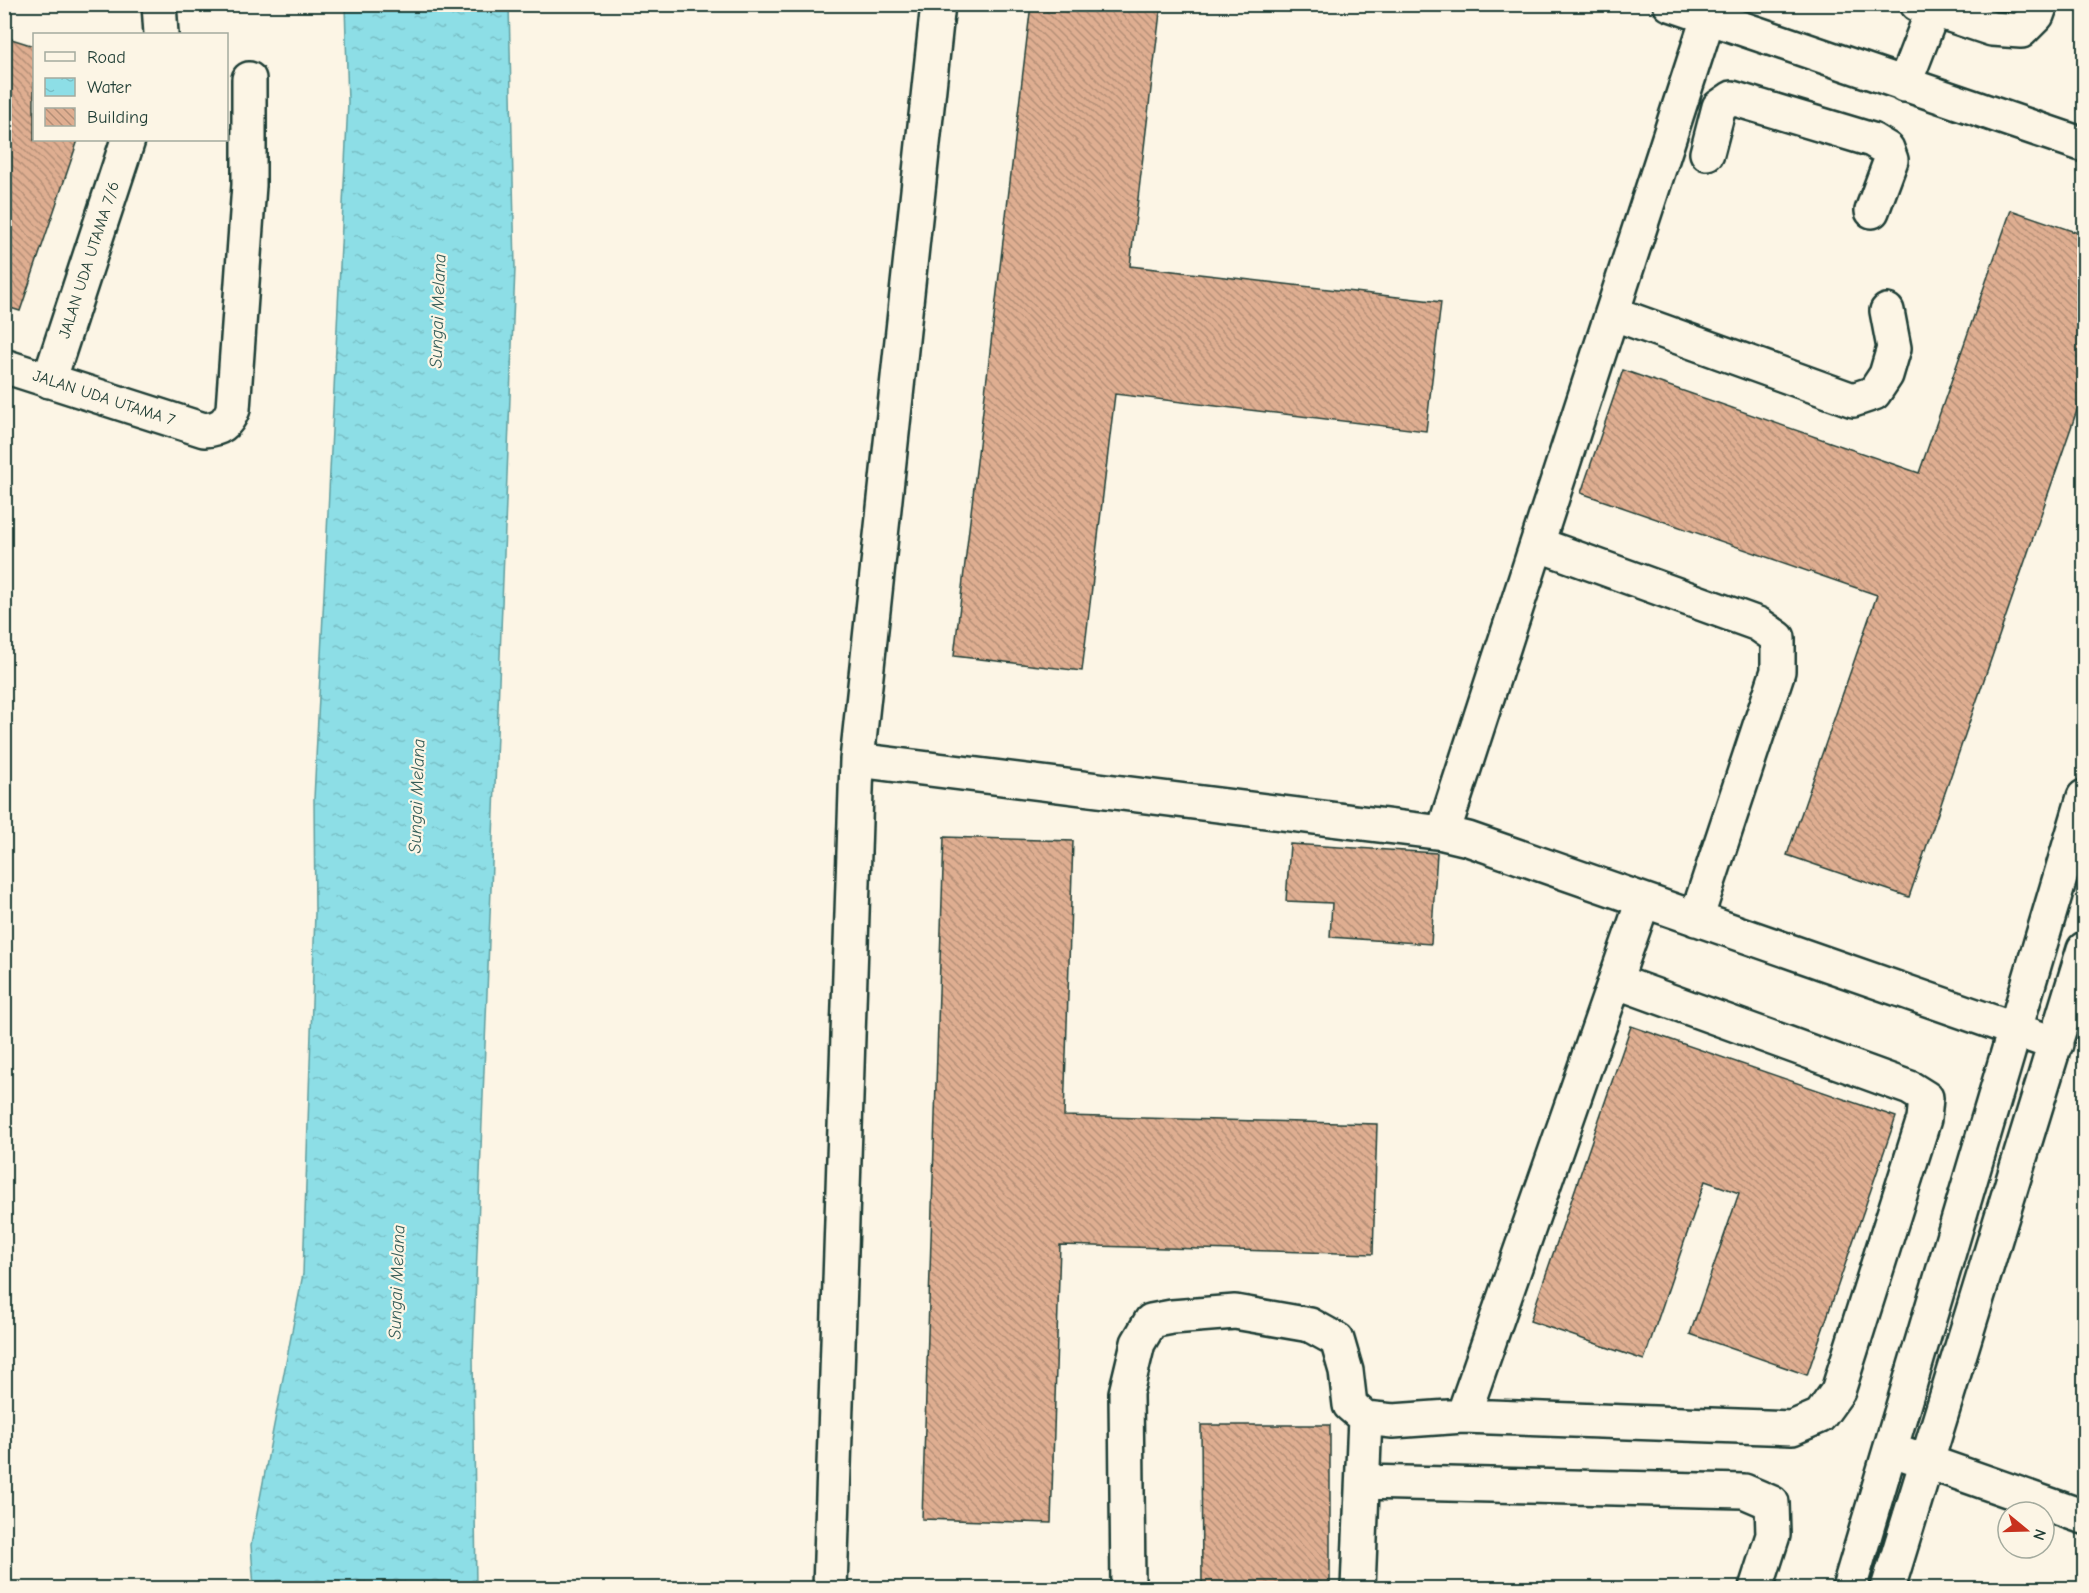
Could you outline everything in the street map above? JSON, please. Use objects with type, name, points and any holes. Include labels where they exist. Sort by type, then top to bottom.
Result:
[{"type":"street","points":[[159,4],[161,33]]},
{"type":"street","points":[[830,1588],[857,760],[938,4]]},
{"type":"street","points":[[1670,4],[2085,145]]},
{"type":"street","points":[[1904,85],[1925,7],[1992,29],[2021,32],[2037,15],[2041,4]]},
{"type":"street","points":[[1443,833],[1708,18]]},
{"type":"street","name":"JALAN UDA UTAMA 7","points":[[4,366],[204,430],[222,426],[233,409],[249,185],[249,79]]},
{"type":"street","points":[[1707,153],[1719,107],[1732,98],[1872,140],[1887,149],[1891,160],[1872,211]]},
{"type":"street","name":"JALAN UDA UTAMA 7/6","points":[[49,381],[128,141]]},
{"type":"street","points":[[1612,313],[1852,400],[1874,393],[1886,375],[1894,348],[1887,311]]},
{"type":"street","points":[[1537,544],[1758,624],[1778,638],[1778,671],[1696,919]]},
{"type":"street","points":[[857,760],[1443,833],[1468,839],[2056,1044]]},
{"type":"street","points":[[1849,1588],[2085,797]]},
{"type":"street","points":[[1463,1416],[1644,901]]},
{"type":"street","points":[[1888,1588],[2085,949]]},
{"type":"street","points":[[1128,1588],[1126,1393],[1138,1343],[1151,1321],[1235,1312],[1310,1325],[1337,1340],[1346,1371],[1350,1405],[1365,1418],[1393,1421],[1463,1416],[1792,1428],[1820,1416],[1838,1391],[1924,1119],[1926,1098],[1910,1088],[1615,981]]},
{"type":"street","points":[[1358,1588],[1365,1418]]},
{"type":"street","points":[[1890,1450],[2085,1517]]},
{"type":"street","points":[[1363,1482],[1744,1491],[1772,1503],[1773,1535],[1756,1588]]},
{"type":"water","name":"Sungai Melana","points":[[345,5],[509,5],[515,268],[473,1355],[476,1588],[254,1588],[251,1545],[303,1274],[315,913],[314,799],[348,102]]},
{"type":"building","points":[[1031,4],[1161,4],[1130,266],[1441,302],[1426,431],[1115,394],[1082,671],[954,656]]},
{"type":"building","points":[[1984,4],[2020,4],[2017,15]]},
{"type":"building","points":[[5,37],[33,46],[33,141],[78,141],[20,311],[4,306]]},
{"type":"building","points":[[2011,210],[2084,235],[2084,390],[1909,897],[1787,855],[1877,595],[1581,493],[1623,370],[1919,473]]},
{"type":"building","points":[[944,837],[1073,841],[1064,1116],[1377,1124],[1373,1254],[1060,1245],[1051,1523],[922,1519]]},
{"type":"building","points":[[1290,844],[1437,853],[1431,944],[1330,937],[1332,903],[1286,901]]},
{"type":"building","points":[[1631,1026],[1896,1117],[1807,1375],[1690,1334],[1739,1193],[1705,1181],[1644,1360],[1530,1321]]},
{"type":"building","points":[[1201,1425],[1330,1425],[1330,1588],[1202,1588]]}]
